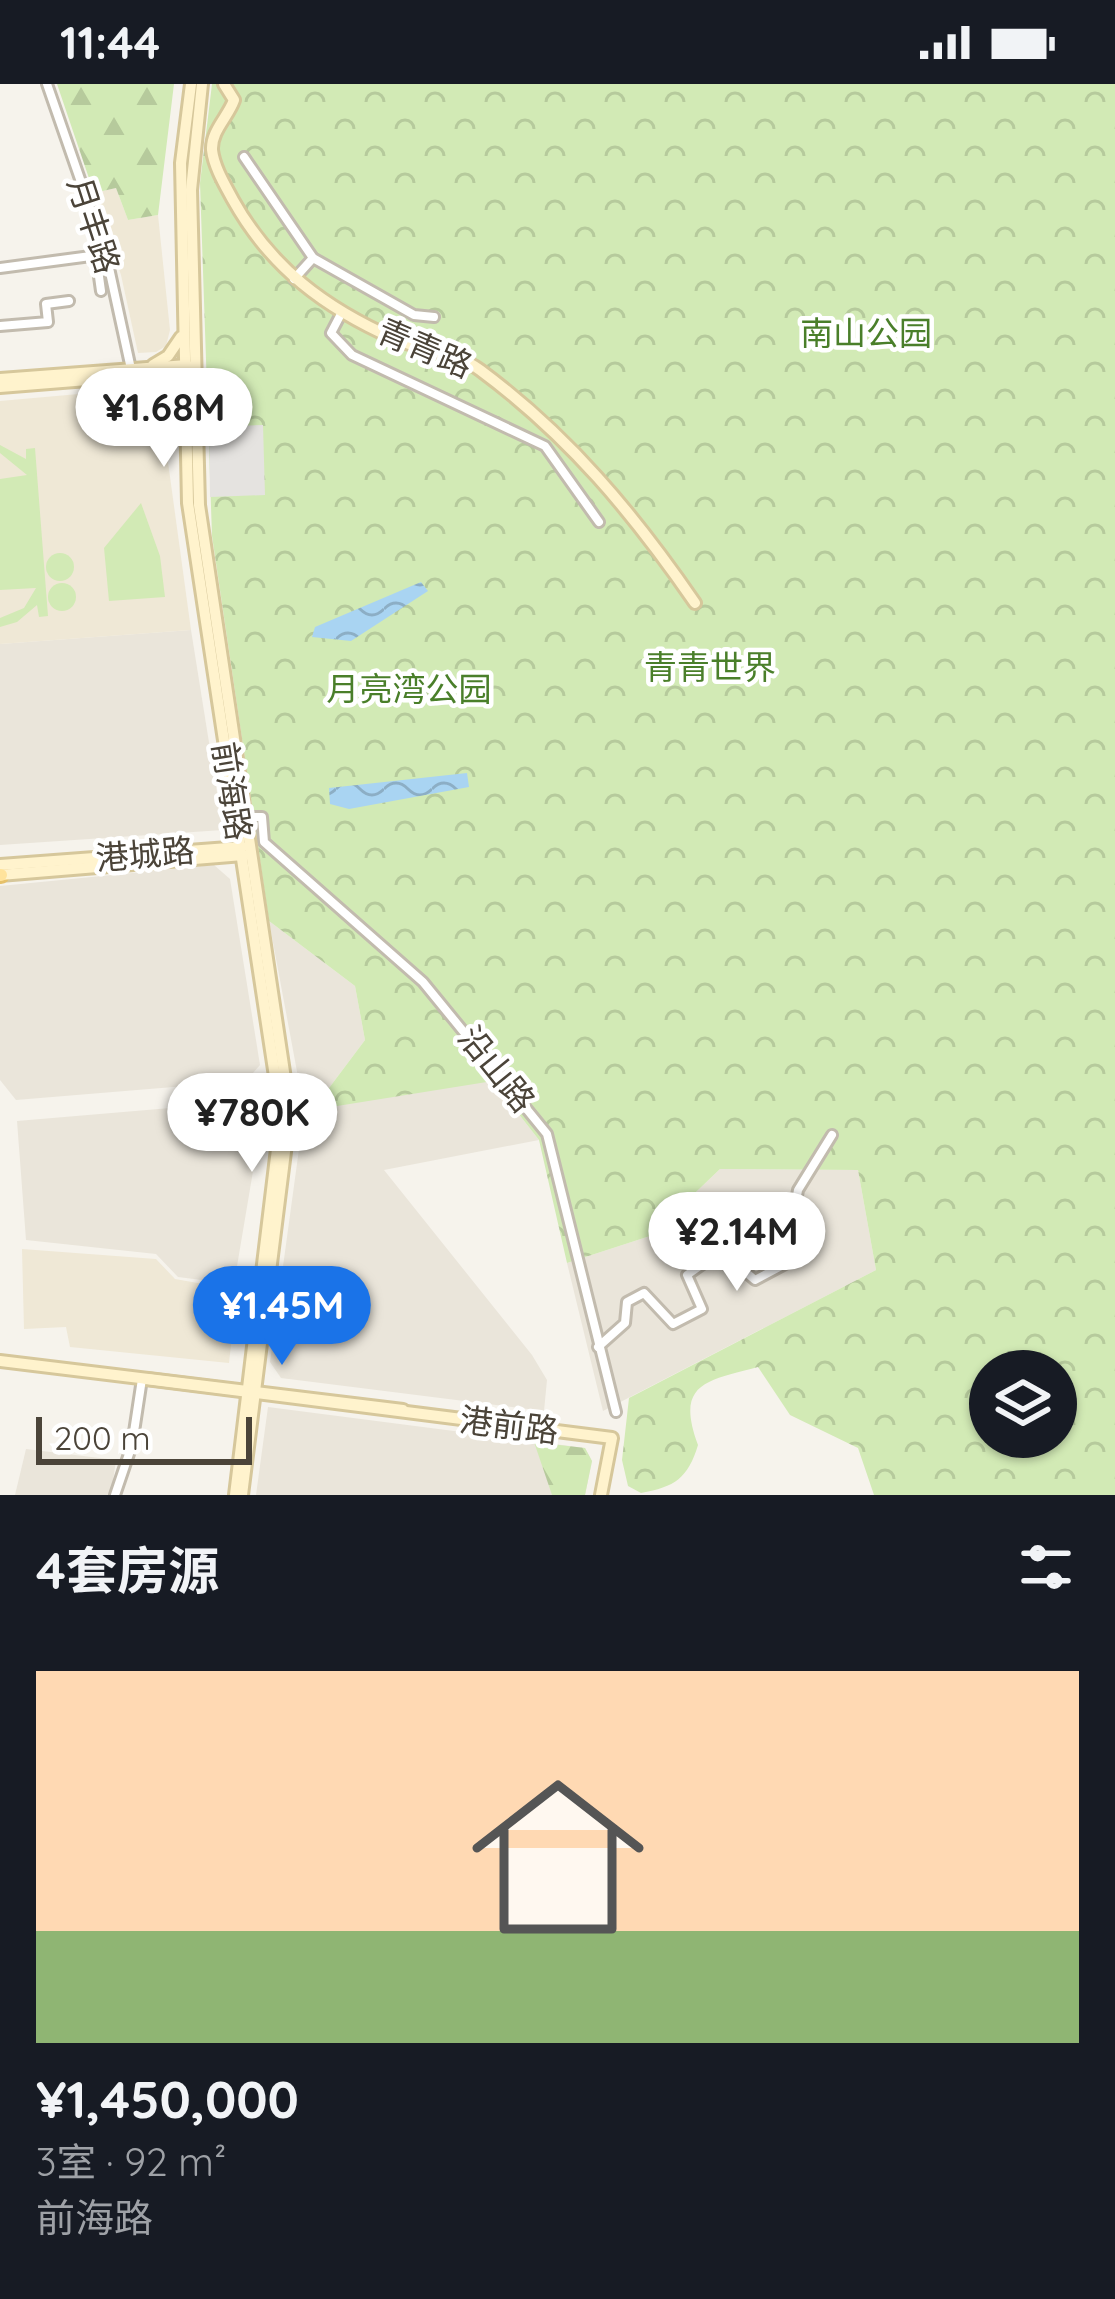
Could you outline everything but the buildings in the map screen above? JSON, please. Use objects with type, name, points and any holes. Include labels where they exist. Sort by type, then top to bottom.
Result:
[{"type":"street","name":"月丰路","points":[[47,84],[131,368]]},
{"type":"street","name":"前海路","points":[[191,84],[181,137],[184,328],[203,537],[246,817],[244,850]]},
{"type":"street","name":"前海路","points":[[202,84],[192,151],[186,407],[191,526],[281,1116],[238,1495]]},
{"type":"street","name":"青青路","points":[[224,84],[233,100],[214,139],[214,158],[249,226],[293,280],[396,339],[472,364],[577,449],[641,526],[695,603]]},
{"type":"street","points":[[244,157],[277,212],[313,258],[414,315],[434,317]]},
{"type":"street","points":[[0,268],[101,255],[101,291]]},
{"type":"street","points":[[293,280],[313,258]]},
{"type":"street","points":[[0,326],[48,322],[46,304],[70,301]]},
{"type":"street","points":[[342,311],[331,333],[363,363],[500,428],[530,436],[560,462],[599,522]]},
{"type":"street","points":[[154,371],[175,350],[184,328]]},
{"type":"street","points":[[0,383],[131,368],[154,371],[173,383],[186,407]]},
{"type":"street","points":[[0,383],[189,369]]},
{"type":"street","points":[[560,462],[577,449]]},
{"type":"street","name":"沿山路","points":[[246,817],[262,817],[264,842],[423,982],[547,1134],[616,1412]]},
{"type":"street","name":"港城路","points":[[0,865],[244,850]]},
{"type":"street","name":"港城路","points":[[0,875],[244,850]]},
{"type":"street","points":[[598,1347],[625,1323],[627,1302],[644,1293],[673,1324],[697,1315],[702,1309],[686,1275],[713,1252],[721,1251],[755,1280],[785,1264],[798,1190],[832,1135]]},
{"type":"street","name":"港前路","points":[[0,1361],[613,1438],[601,1495]]},
{"type":"street","points":[[115,1495],[129,1454],[144,1379]]},
{"type":"shaded area","points":[[116,188],[128,220],[158,215],[170,330],[166,346],[156,352],[138,353],[121,275],[94,193]]},
{"type":"shaded area","points":[[146,388],[164,433],[191,630],[0,644],[0,401]]},
{"type":"shaded area","points":[[263,425],[265,495],[210,497],[209,427]]},
{"type":"shaded area","points":[[191,630],[223,830],[0,845],[0,644]]},
{"type":"shaded area","points":[[214,865],[230,879],[260,1065],[246,1081],[16,1100],[0,1080],[0,886]]},
{"type":"shaded area","points":[[269,921],[355,986],[365,1040],[329,1088],[493,1081],[539,1140],[384,1170],[532,1355],[547,1380],[544,1411],[281,1378],[270,1362],[302,1127],[301,1093]]},
{"type":"shaded area","points":[[265,1100],[234,1284],[178,1277],[156,1254],[26,1240],[17,1121]]},
{"type":"shaded area","points":[[720,1169],[858,1170],[876,1270],[603,1411],[567,1263],[650,1236]]},
{"type":"shaded area","points":[[22,1249],[156,1259],[175,1279],[237,1290],[229,1363],[70,1347],[66,1327],[24,1329]]},
{"type":"shaded area","points":[[268,1407],[585,1448],[592,1461],[585,1495],[256,1495]]},
{"type":"shaded area","points":[[26,1449],[116,1460],[111,1495],[15,1495]]},
{"type":"green space","points":[[57,84],[174,84],[158,215],[128,220],[116,188],[94,193]]},
{"type":"green space","points":[[212,84],[1115,84],[1115,1495],[874,1495],[858,1448],[790,1415],[758,1367],[710,1381],[693,1397],[690,1409],[698,1445],[685,1473],[663,1488],[641,1493],[628,1486],[622,1460],[629,1398],[876,1270],[858,1170],[720,1169],[650,1236],[567,1263],[539,1140],[493,1081],[331,1107],[329,1088],[365,1040],[355,986],[269,921],[212,536],[200,183]]},
{"type":"green space","points":[[0,445],[26,459],[26,449],[35,448],[48,616],[39,617],[37,605],[17,622],[0,627],[0,618],[24,608],[36,588],[0,590],[0,479],[27,475],[0,453]]},
{"type":"green space","points":[[141,503],[160,556],[165,597],[109,601],[104,548]]},
{"type":"green space","points":[[60,553],[70,557],[74,567],[70,577],[60,581],[50,577],[46,567],[50,557]]},
{"type":"green space","points":[[62,583],[72,587],[76,597],[72,607],[62,611],[52,607],[48,597],[52,587]]},
{"type":"green space","points":[[534,1442],[585,1448],[592,1461],[585,1495],[552,1495]]},
{"type":"water","points":[[421,582],[428,591],[351,641],[312,637],[315,627]]},
{"type":"water","points":[[467,773],[469,787],[349,809],[330,804],[329,788]]},
{"type":"park label","name":"南山公园","points":[[866,333]]},
{"type":"park label","name":"青青世界","points":[[710,667]]},
{"type":"park label","name":"月亮湾公园","points":[[409,689]]}]
